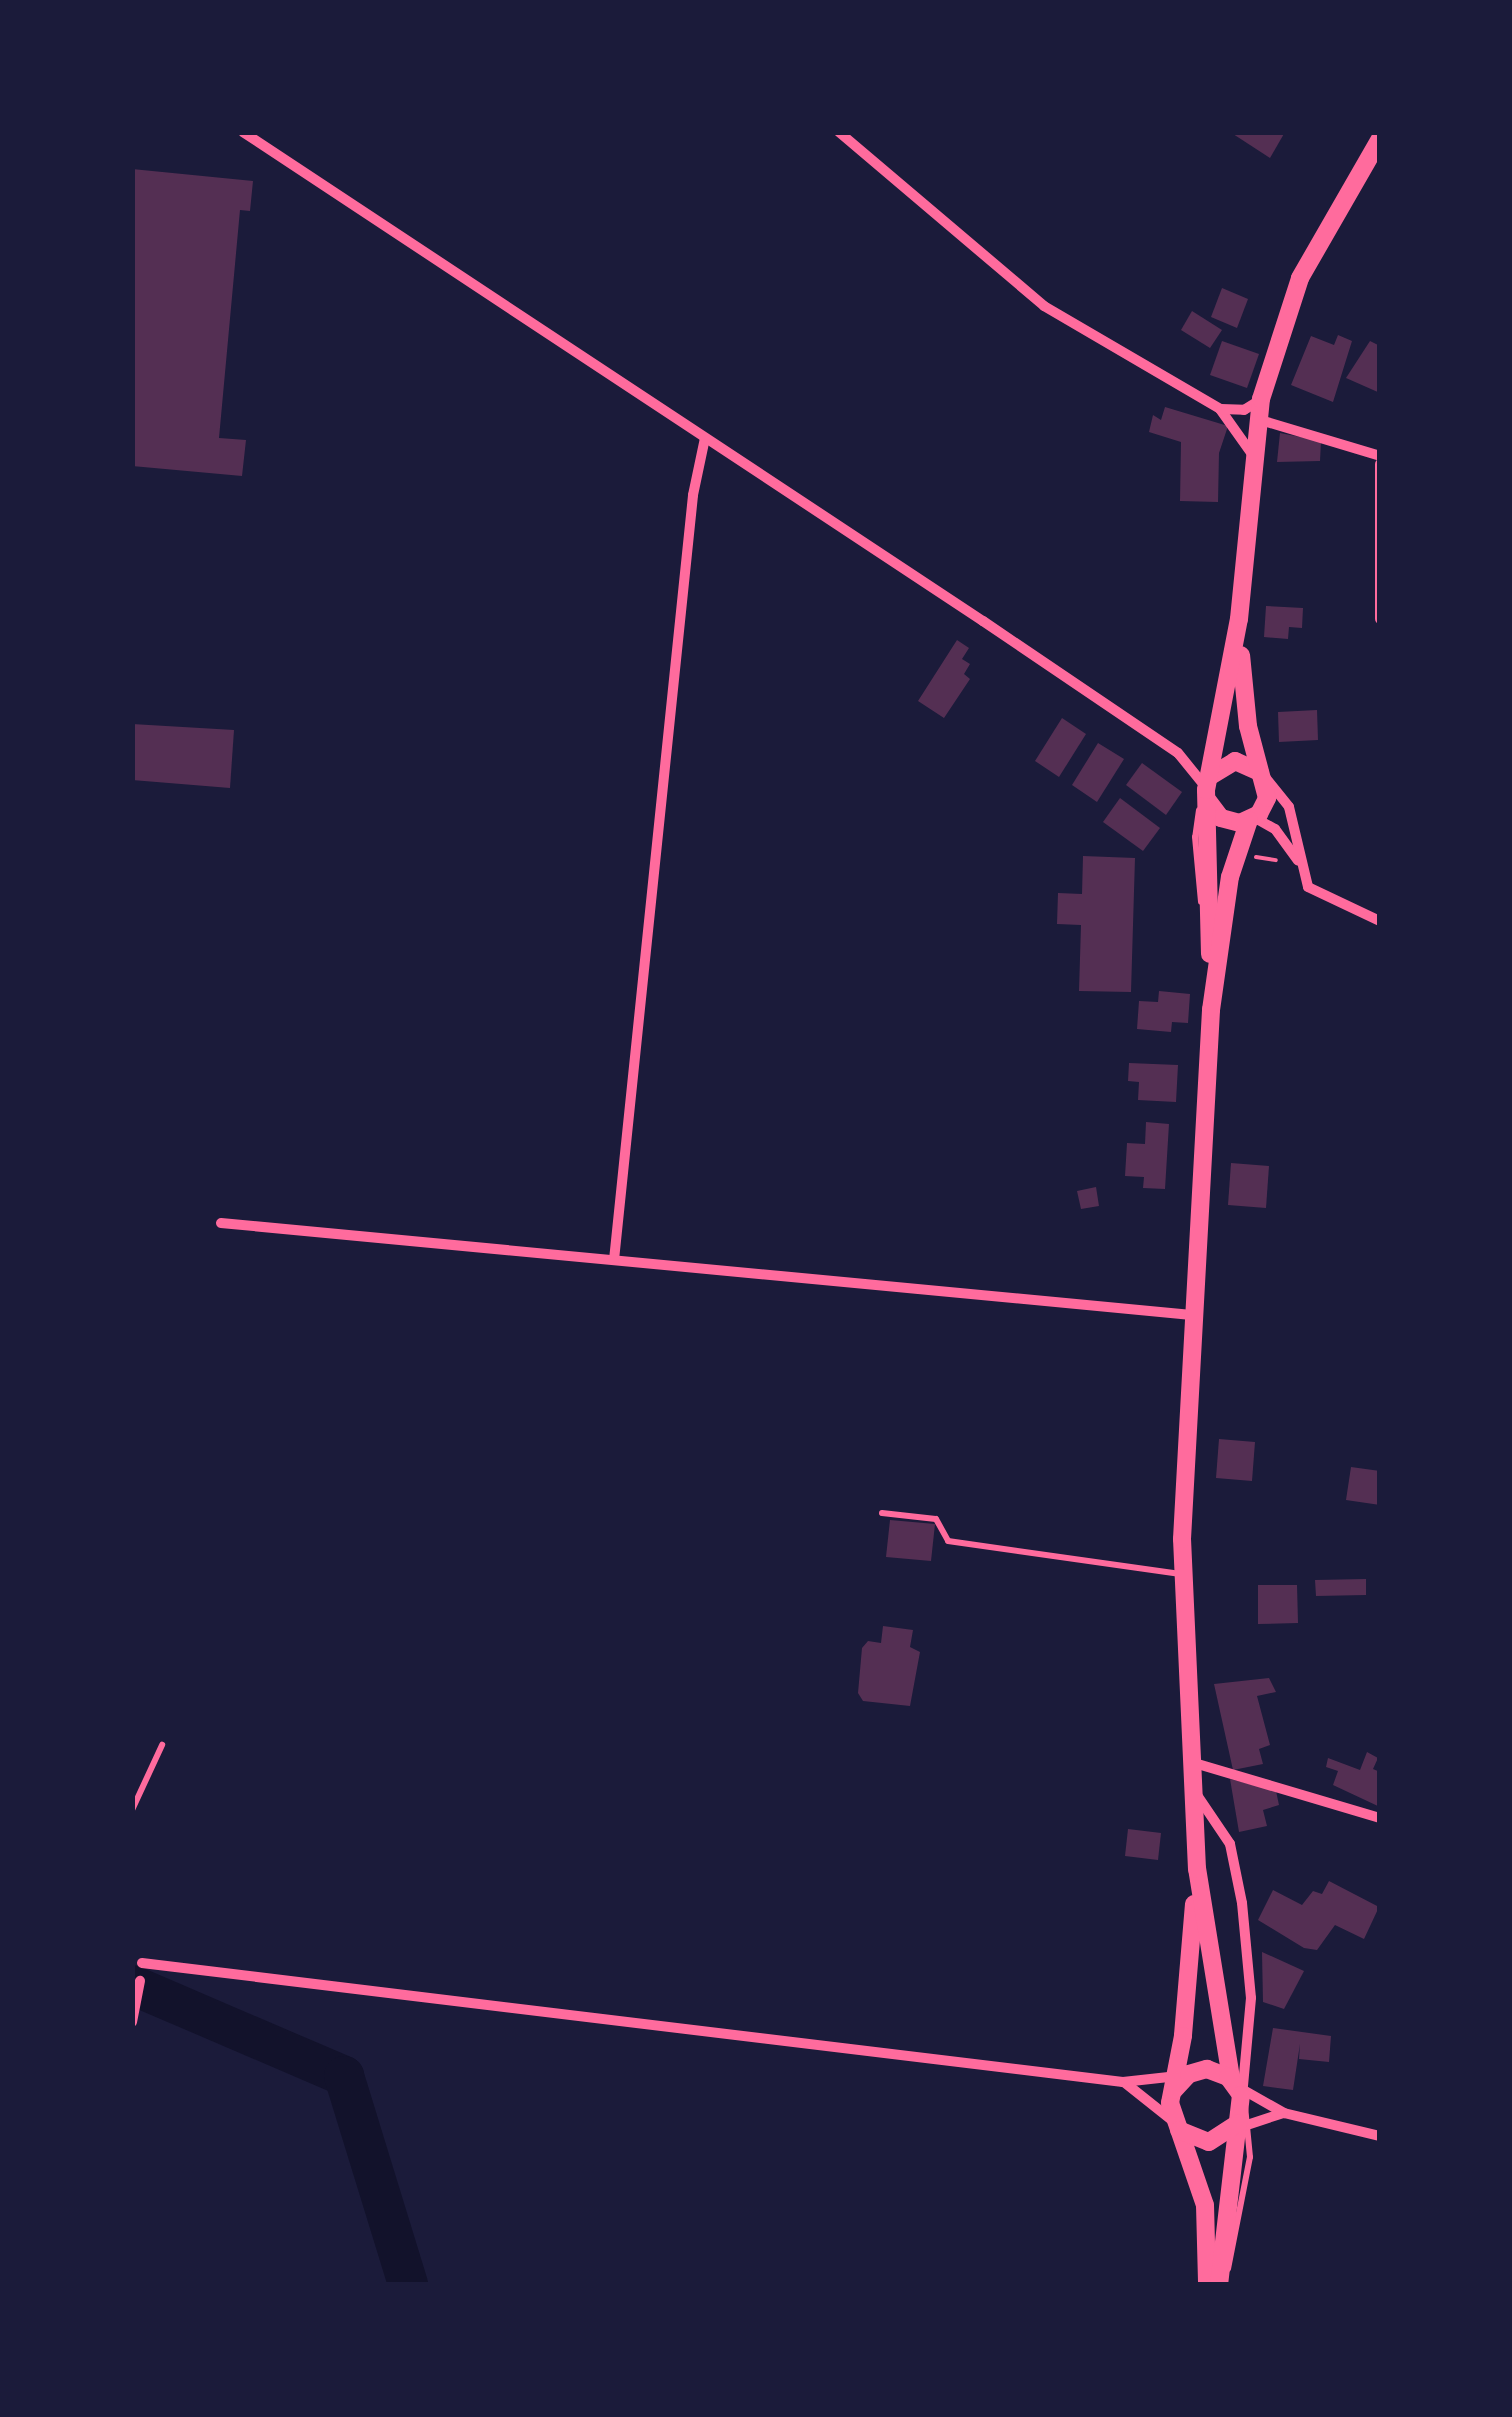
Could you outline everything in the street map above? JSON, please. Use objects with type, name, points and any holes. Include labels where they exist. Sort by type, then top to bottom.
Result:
[{"type":"main road","points":[[1220,2284],[1240,2127],[1239,2090],[1197,1869],[1182,1574],[1192,1316],[1211,1010],[1210,782],[1238,619],[1252,456],[1261,399],[1300,278],[1380,139]]},
{"type":"main road","points":[[1211,1010],[1230,876],[1252,819],[1267,798],[1248,726],[1238,619]]},
{"type":"main road","points":[[1210,782],[1235,762],[1260,772]]},
{"type":"main road","points":[[1210,782],[1223,820],[1252,819]]},
{"type":"main road","points":[[1197,1869],[1177,2126],[1205,2205],[1207,2284]]},
{"type":"main road","points":[[1178,2075],[1213,2070],[1239,2090]]},
{"type":"main road","points":[[1177,2126],[1207,2142],[1240,2127]]},
{"type":"street","points":[[243,132],[1178,753],[1210,782]]},
{"type":"street","points":[[838,132],[1044,306],[1220,408],[1244,410],[1261,399]]},
{"type":"street","points":[[1220,408],[1252,456]]},
{"type":"street","points":[[1257,419],[1380,456]]},
{"type":"street","points":[[614,1260],[691,514],[705,438]]},
{"type":"street","points":[[1380,464],[1380,619]]},
{"type":"street","points":[[1178,753],[1210,782]]},
{"type":"street","points":[[1260,772],[1288,807],[1298,861]]},
{"type":"street","points":[[1252,819],[1276,829],[1298,861],[1311,890],[1380,921]]},
{"type":"street","points":[[220,1223],[1192,1316]]},
{"type":"street","points":[[1191,1762],[1380,1818]]},
{"type":"street","points":[[1193,1790],[1230,1844],[1242,1903],[1251,1998],[1239,2090],[1284,2113],[1380,2136]]},
{"type":"street","points":[[142,1963],[1123,2082],[1178,2075]]},
{"type":"street","points":[[134,2017],[140,1981]]},
{"type":"street","points":[[1123,2082],[1177,2126]]},
{"type":"street","points":[[1240,2127],[1284,2113]]},
{"type":"lane","points":[[882,1512],[936,1519],[948,1541],[1182,1574]]},
{"type":"lane","points":[[132,1810],[162,1745]]},
{"type":"path","points":[[1246,859],[1284,861]]},
{"type":"building","points":[[1230,132],[1285,132],[1270,158]]},
{"type":"building","points":[[132,169],[253,181],[250,211],[240,210],[219,438],[246,440],[242,476],[132,466]]},
{"type":"building","points":[[1222,288],[1248,299],[1237,328],[1211,317]]},
{"type":"building","points":[[1192,311],[1222,330],[1210,348],[1181,330]]},
{"type":"building","points":[[1338,335],[1352,341],[1333,402],[1291,385],[1311,336],[1334,345]]},
{"type":"building","points":[[1222,341],[1259,354],[1247,388],[1210,375]]},
{"type":"building","points":[[1370,341],[1380,346],[1380,393],[1346,378]]},
{"type":"building","points":[[1165,407],[1228,426],[1219,453],[1218,502],[1180,501],[1181,442],[1149,432],[1153,415],[1161,420]]},
{"type":"building","points":[[1280,433],[1321,441],[1320,461],[1277,462]]},
{"type":"building","points":[[1266,606],[1303,608],[1302,628],[1289,627],[1288,639],[1264,637]]},
{"type":"building","points":[[957,640],[969,648],[962,659],[970,664],[964,674],[970,679],[944,718],[918,701]]},
{"type":"building","points":[[1317,710],[1318,740],[1279,742],[1278,712]]},
{"type":"building","points":[[1062,718],[1086,734],[1059,777],[1035,761]]},
{"type":"building","points":[[132,724],[234,730],[230,788],[132,780]]},
{"type":"building","points":[[1098,743],[1124,759],[1097,802],[1072,785]]},
{"type":"building","points":[[1142,763],[1182,792],[1166,815],[1126,785]]},
{"type":"building","points":[[1120,798],[1160,828],[1143,851],[1103,822]]},
{"type":"building","points":[[1083,856],[1135,858],[1131,992],[1079,991],[1081,925],[1057,924],[1058,893],[1082,894]]},
{"type":"building","points":[[1159,991],[1190,994],[1188,1023],[1172,1022],[1171,1032],[1137,1029],[1139,1001],[1158,1002]]},
{"type":"building","points":[[1129,1063],[1178,1065],[1176,1102],[1138,1100],[1139,1082],[1128,1081]]},
{"type":"building","points":[[1146,1122],[1169,1124],[1165,1189],[1143,1188],[1144,1177],[1125,1176],[1127,1143],[1145,1144]]},
{"type":"building","points":[[1231,1163],[1269,1166],[1266,1208],[1228,1205]]},
{"type":"building","points":[[1096,1187],[1099,1206],[1081,1209],[1077,1191]]},
{"type":"building","points":[[1219,1439],[1255,1442],[1252,1481],[1216,1478]]},
{"type":"building","points":[[1351,1467],[1380,1471],[1380,1505],[1346,1500]]},
{"type":"building","points":[[890,1520],[935,1524],[931,1561],[886,1557]]},
{"type":"building","points":[[1366,1579],[1366,1595],[1316,1596],[1315,1580]]},
{"type":"building","points":[[1258,1585],[1297,1585],[1298,1623],[1258,1624]]},
{"type":"building","points":[[883,1626],[913,1630],[910,1647],[920,1652],[910,1706],[863,1701],[858,1693],[862,1648],[868,1641],[881,1643]]},
{"type":"building","points":[[1269,1678],[1276,1692],[1257,1696],[1270,1745],[1259,1749],[1263,1764],[1233,1770],[1214,1684]]},
{"type":"building","points":[[1367,1752],[1378,1758],[1373,1769],[1380,1772],[1380,1807],[1333,1785],[1338,1771],[1326,1767],[1328,1758],[1360,1770]]},
{"type":"building","points":[[1230,1779],[1276,1791],[1279,1805],[1263,1810],[1267,1826],[1239,1832]]},
{"type":"building","points":[[1128,1829],[1161,1833],[1158,1860],[1125,1856]]},
{"type":"building","points":[[1329,1881],[1379,1907],[1364,1939],[1335,1925],[1317,1950],[1304,1948],[1258,1920],[1273,1890],[1302,1905],[1313,1891],[1322,1894]]},
{"type":"building","points":[[1262,1952],[1304,1971],[1284,2009],[1263,2002]]},
{"type":"building","points":[[1273,2028],[1331,2036],[1329,2062],[1299,2059],[1300,2044],[1293,2090],[1263,2086]]},
{"type":"waterway","points":[[132,1985],[344,2076],[408,2284]]}]
